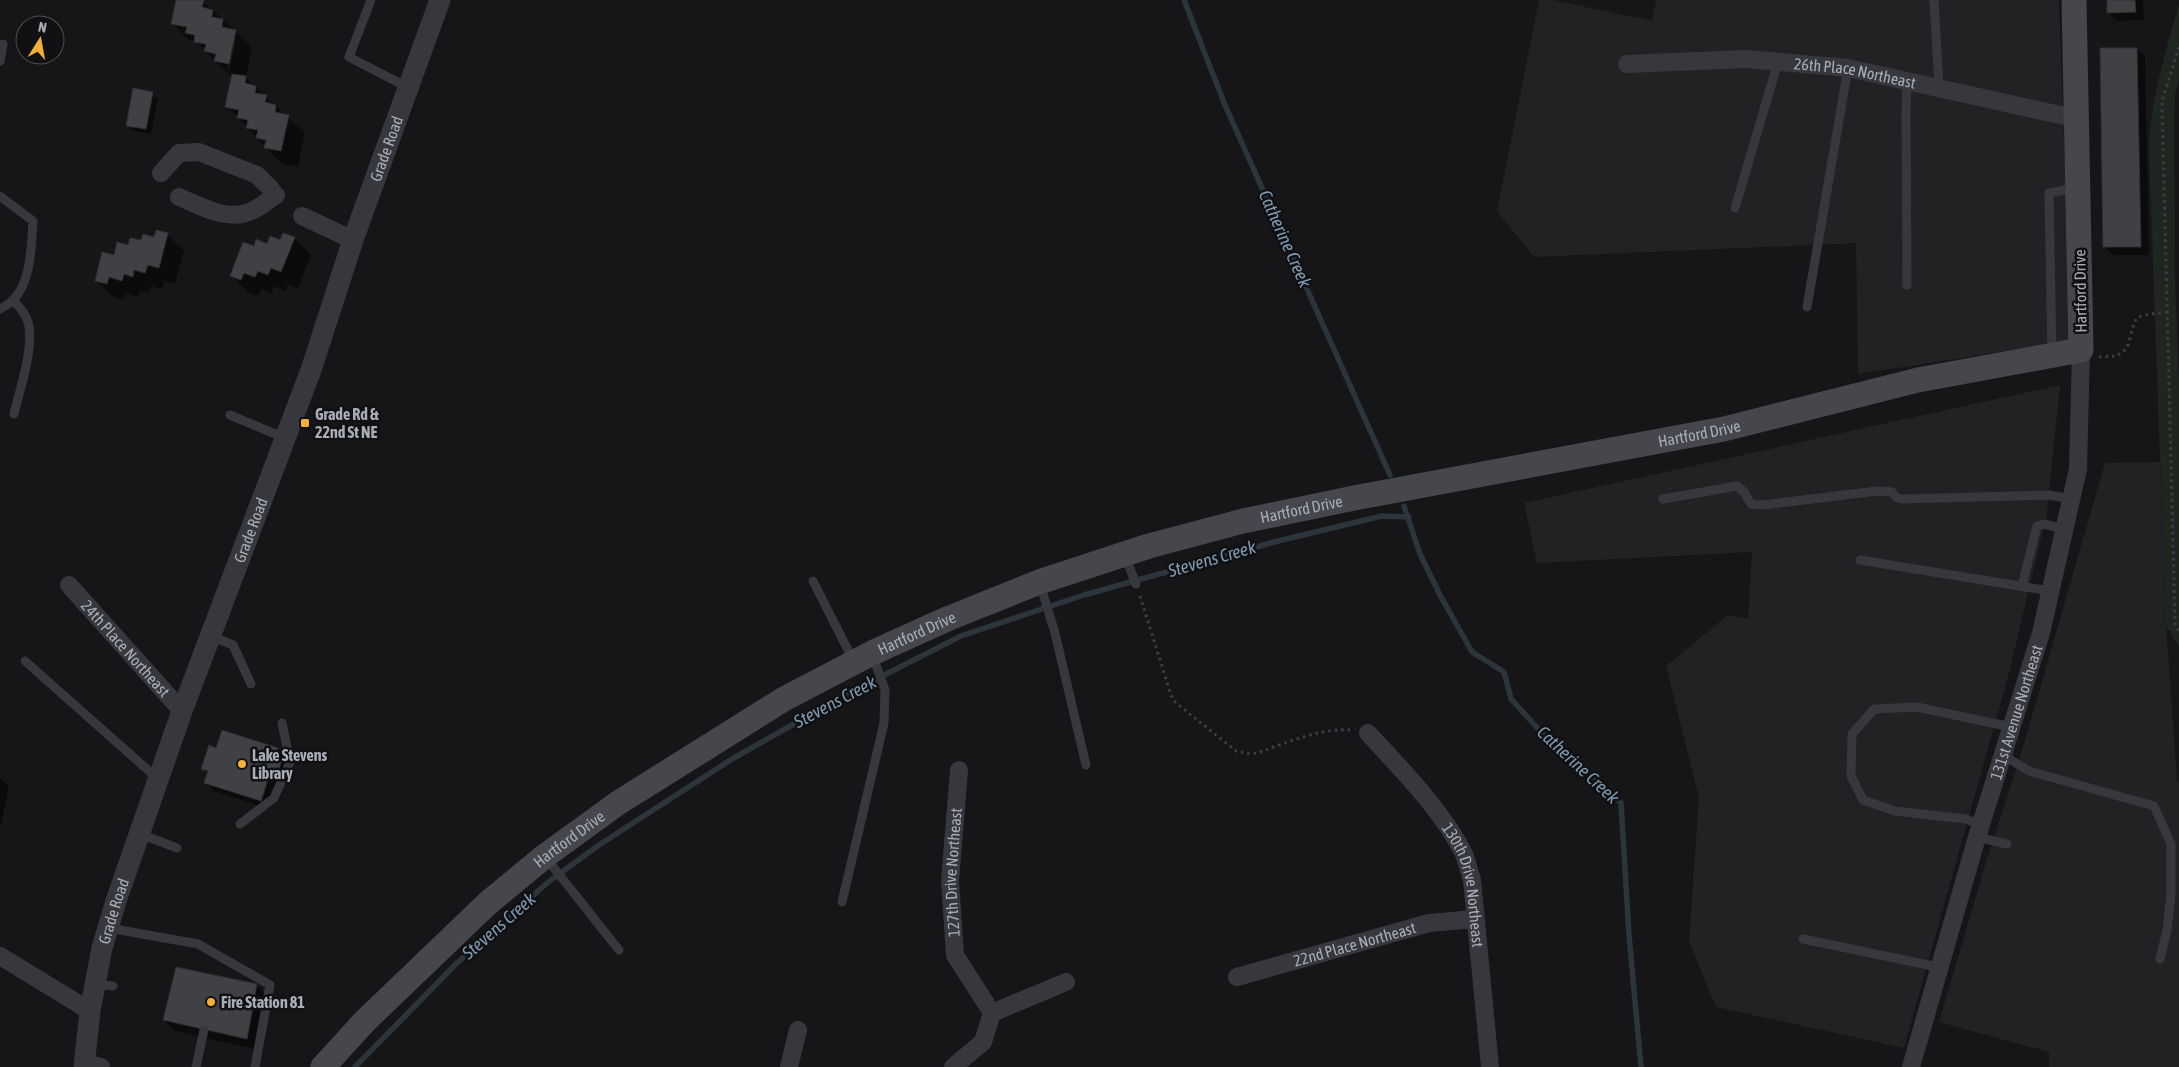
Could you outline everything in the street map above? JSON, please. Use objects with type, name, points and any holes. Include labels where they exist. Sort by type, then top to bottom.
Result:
[{"type":"main road","name":"Hartford Drive","points":[[323,1067],[365,1022],[488,902],[550,862],[618,803],[784,699],[867,660],[947,619],[1127,561],[1234,524],[1280,513],[1724,429],[1918,380],[2052,354],[2081,355],[2078,119],[2074,0]]},
{"type":"street","name":"Grade Road","points":[[90,1066],[90,1011],[104,985],[108,928],[182,711],[311,370],[353,240],[440,0]]},
{"type":"street","name":"26th Place Northeast","points":[[1627,64],[1746,59],[1848,68],[2078,119]]},
{"type":"street","points":[[161,174],[179,153],[200,152],[257,174],[273,192],[247,213],[232,215],[215,212],[178,197]]},
{"type":"street","points":[[302,216],[353,240]]},
{"type":"street","name":"131st Avenue Northeast","points":[[1911,1067],[1938,967],[2040,633],[2065,529],[2078,469],[2081,355]]},
{"type":"street","name":"24th Place Northeast","points":[[69,585],[182,711]]},
{"type":"street","name":"130th Drive Northeast","points":[[1368,733],[1405,774],[1448,827],[1464,855],[1469,872],[1475,919],[1490,1067]]},
{"type":"street","name":"127th Drive Northeast","points":[[959,770],[950,881],[954,955],[992,1012]]},
{"type":"street","name":"22nd Place Northeast","points":[[1237,978],[1429,923],[1475,919]]},
{"type":"street","points":[[0,956],[90,1011]]},
{"type":"street","points":[[953,1067],[983,1042],[992,1012],[1066,982]]},
{"type":"street","points":[[789,1067],[798,1030]]},
{"type":"lane","points":[[371,0],[349,57],[409,88]]},
{"type":"lane","points":[[1934,0],[1938,88]]},
{"type":"lane","points":[[0,61],[3,44]]},
{"type":"lane","points":[[1735,208],[1778,62]]},
{"type":"lane","points":[[1807,307],[1848,68]]},
{"type":"lane","points":[[1907,81],[1907,285]]},
{"type":"lane","points":[[2052,354],[2049,193],[2079,187]]},
{"type":"lane","points":[[0,196],[33,221],[30,259],[25,280],[13,300],[0,309]]},
{"type":"lane","points":[[13,300],[23,311],[29,325],[29,344],[14,414]]},
{"type":"lane","points":[[230,415],[285,438]]},
{"type":"lane","points":[[1663,499],[1737,486],[1744,492],[1751,504],[1763,505],[1860,491],[1892,492],[1896,497],[1902,499],[2048,495],[2072,499]]},
{"type":"lane","points":[[2022,586],[2037,526],[2044,524],[2065,529]]},
{"type":"lane","points":[[1860,560],[2050,591]]},
{"type":"lane","points":[[1127,561],[1136,584]]},
{"type":"lane","points":[[813,581],[883,683],[885,690],[884,723],[842,902]]},
{"type":"lane","points":[[1041,589],[1051,619],[1086,764]]},
{"type":"lane","points":[[210,636],[233,645],[251,684]]},
{"type":"lane","points":[[26,661],[158,780]]},
{"type":"lane","points":[[2007,844],[1979,831],[1966,820],[1895,810],[1863,800],[1851,776],[1852,734],[1874,709],[1917,708],[2011,727]]},
{"type":"lane","points":[[240,824],[274,798],[290,762],[282,723]]},
{"type":"lane","points":[[2003,752],[2011,760],[2029,771],[2154,806],[2171,844],[2170,903],[2167,930],[2160,959]]},
{"type":"lane","points":[[140,834],[178,848]]},
{"type":"lane","points":[[550,862],[619,950]]},
{"type":"lane","points":[[108,928],[198,944],[270,985],[254,1067]]},
{"type":"lane","points":[[1803,939],[1938,967]]},
{"type":"lane","points":[[196,1067],[204,1030]]},
{"type":"path","points":[[2179,47],[2162,101],[2175,624],[2179,631]]},
{"type":"path","points":[[2081,355],[2117,356],[2127,348],[2133,322],[2140,316],[2167,312]]},
{"type":"path","points":[[1136,584],[1171,695],[1188,715],[1236,751],[1250,754],[1257,753],[1318,734],[1335,731],[1345,730],[1368,733]]},
{"type":"shaded area","points":[[1539,0],[1553,0],[1652,21],[1656,0],[2059,0],[2071,341],[1858,374],[1856,243],[1534,257],[1497,211]]},
{"type":"shaded area","points":[[2179,5],[2179,81],[2175,93],[2174,125],[2175,277],[2179,384],[2179,647],[2166,625],[2149,151],[2155,95]]},
{"type":"shaded area","points":[[2060,385],[2047,513],[2009,673],[1904,1048],[1716,1007],[1689,941],[1699,797],[1666,666],[1728,615],[1748,619],[1752,552],[1537,563],[1524,503]]},
{"type":"shaded area","points":[[2160,462],[2166,625],[2177,780],[2179,781],[2179,1067],[2049,1067],[2049,1052],[1939,1022],[1986,862],[2021,754],[2105,463]]},
{"type":"building","points":[[176,0],[204,0],[202,7],[213,10],[212,17],[223,19],[222,27],[236,30],[229,64],[214,61],[216,54],[204,51],[206,44],[194,42],[195,35],[185,33],[187,27],[171,24]]},
{"type":"building","points":[[2107,0],[2135,0],[2136,12],[2107,13]]},
{"type":"building","points":[[2100,48],[2137,48],[2141,247],[2103,247]]},
{"type":"building","points":[[232,74],[246,76],[245,83],[256,86],[255,93],[267,95],[265,102],[276,105],[275,112],[289,115],[281,151],[264,148],[266,140],[256,138],[258,130],[246,128],[248,120],[237,118],[239,110],[225,107]]},
{"type":"building","points":[[133,88],[153,92],[146,129],[126,126]]},
{"type":"building","points":[[156,230],[168,233],[159,268],[148,265],[145,273],[134,270],[133,277],[124,274],[122,281],[109,277],[107,284],[95,281],[102,252],[114,255],[117,242],[128,245],[130,238],[141,240],[143,234],[154,237]]},
{"type":"building","points":[[283,233],[295,237],[281,272],[271,268],[268,275],[258,271],[255,277],[244,273],[241,280],[230,276],[243,242],[254,246],[256,239],[267,244],[270,236],[280,240]]},
{"type":"building","name":"Lake Stevens Library","points":[[222,730],[278,748],[275,757],[282,760],[277,775],[270,773],[261,801],[204,783],[208,771],[201,769],[209,745],[216,748]]},
{"type":"building","name":"Fire Station 81","points":[[176,967],[257,984],[247,1039],[163,1020]]},
{"type":"waterway","name":"Catherine Creek","points":[[1184,0],[1225,105],[1390,475]]},
{"type":"waterway","name":"Catherine Creek","points":[[1404,506],[1420,554],[1440,595],[1472,652],[1504,672],[1511,699],[1552,744],[1596,779],[1621,803],[1629,935],[1641,1067]]},
{"type":"waterway","name":"Stevens Creek","points":[[355,1067],[456,964],[547,883],[599,845],[732,759],[845,695],[961,636],[1084,595],[1274,542],[1382,516],[1409,517]]},
{"type":"place","name":"Grade Rd & 22nd St NE","points":[[305,423]]},
{"type":"place","name":"Lake Stevens Library","points":[[242,764]]},
{"type":"place","name":"Fire Station 81","points":[[211,1002]]}]
